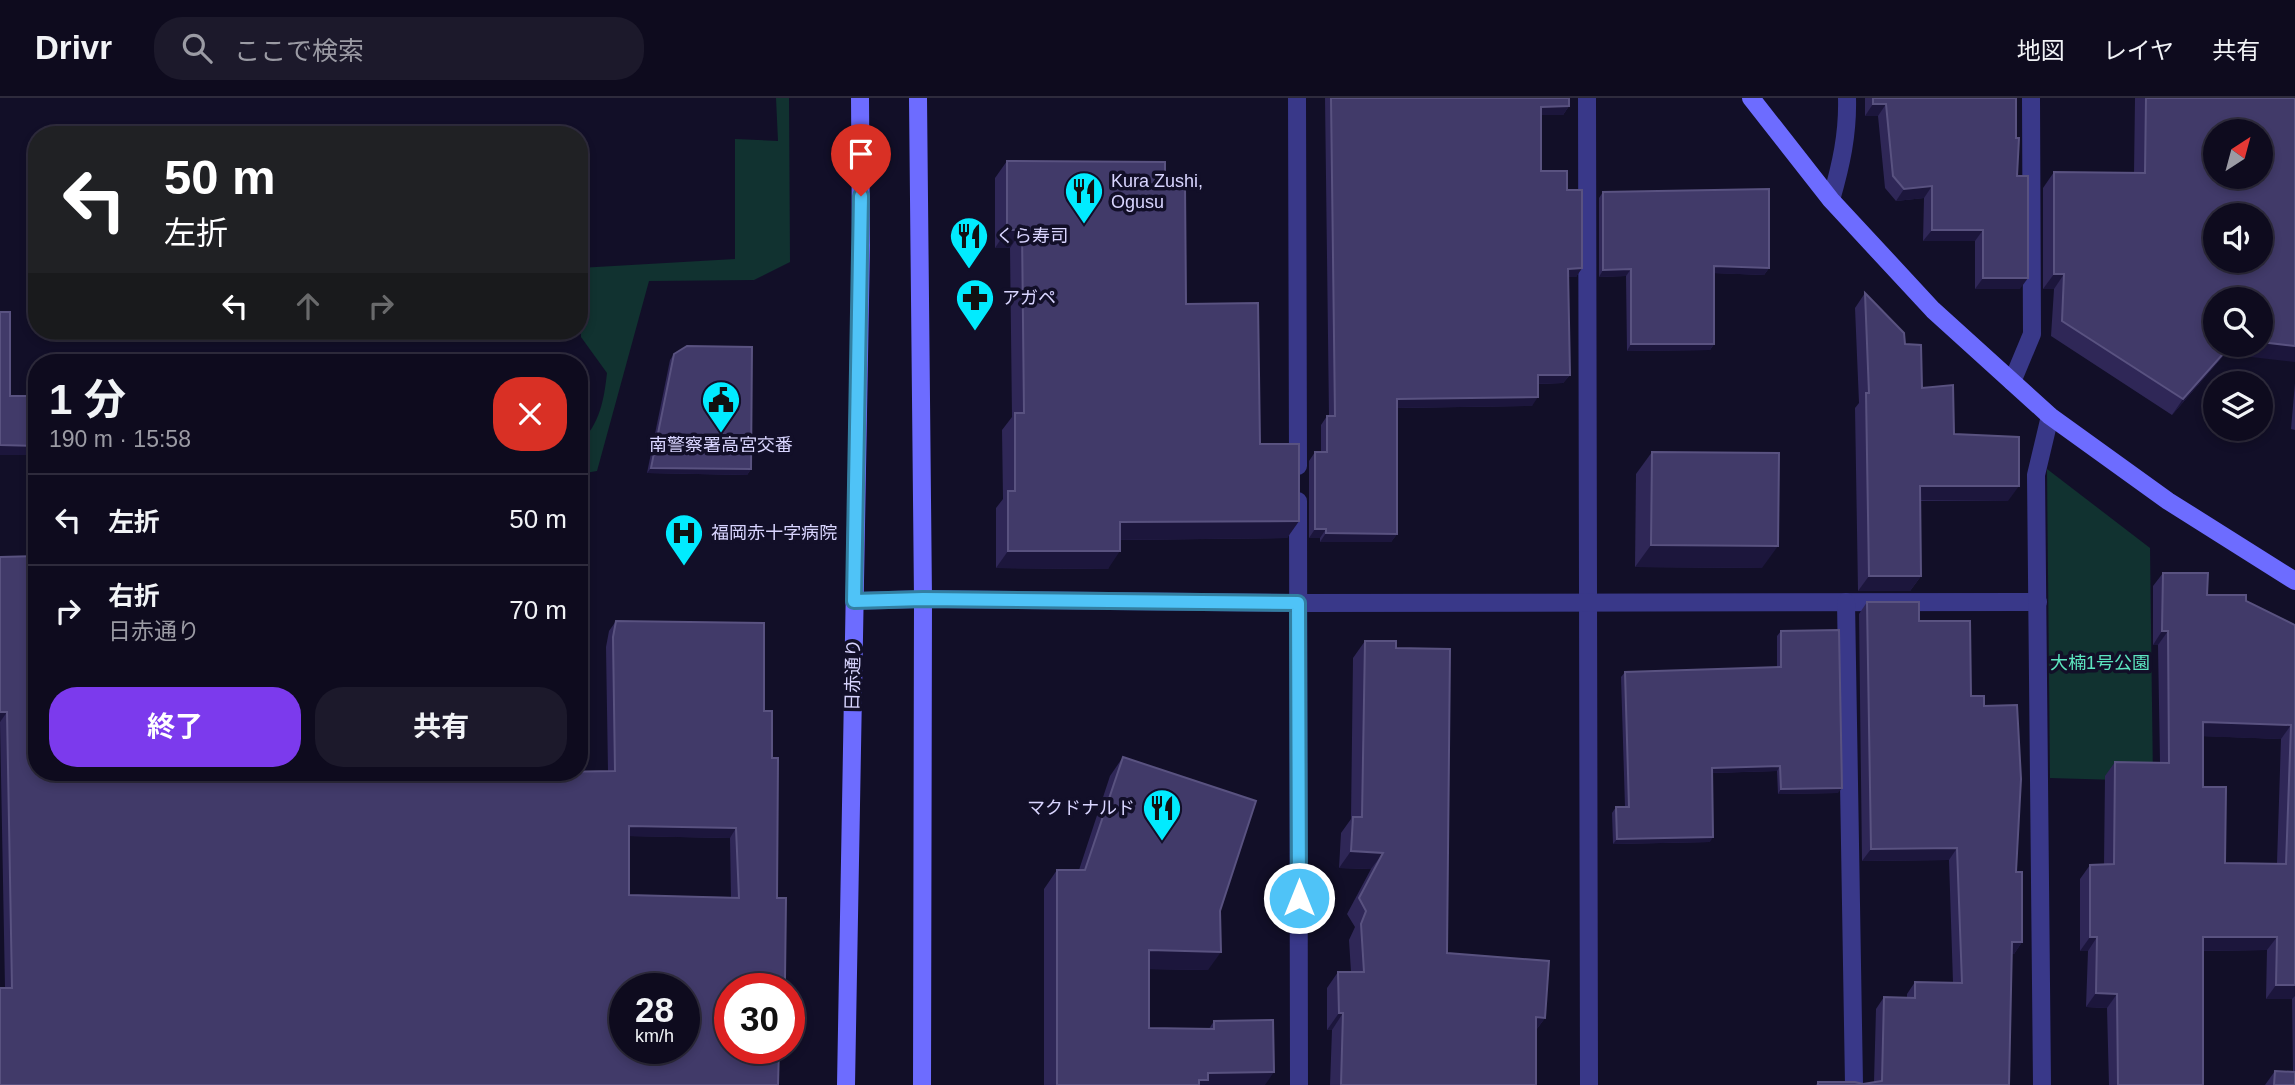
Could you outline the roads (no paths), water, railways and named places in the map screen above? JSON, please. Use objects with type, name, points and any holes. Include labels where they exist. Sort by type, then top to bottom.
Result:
[{"type":"main road","name":"日赤通り","points":[[846,1085],[860,98]]},
{"type":"main road","points":[[918,98],[923,599],[922,1085]]},
{"type":"main road","points":[[1751,98],[1831,200],[1933,310],[2050,416],[2168,500],[2295,581]]},
{"type":"street","points":[[1297,98],[1299,1085]]},
{"type":"street","points":[[1587,98],[1589,1085]]},
{"type":"street","points":[[1831,200],[1843,157],[1847,98]]},
{"type":"street","points":[[2012,382],[2032,334],[2031,98]]},
{"type":"street","points":[[2042,1085],[2036,475],[2050,416]]},
{"type":"street","points":[[854,601],[2038,602]]},
{"type":"street","points":[[1846,602],[1854,1085]]},
{"type":"place","name":"Kura Zushi, Ogusu","points":[[1084,225]]},
{"type":"place","name":"くら寿司","points":[[969,270]]},
{"type":"place","name":"アガペ","points":[[975,332]]},
{"type":"place","name":"南警察署高宮交番","points":[[721,434]]},
{"type":"place","name":"福岡赤十字病院","points":[[684,567]]},
{"type":"place","name":"マクドナルド","points":[[1162,842]]},
{"type":"park label","name":"大楠1号公園","points":[[2100,663]]}]
